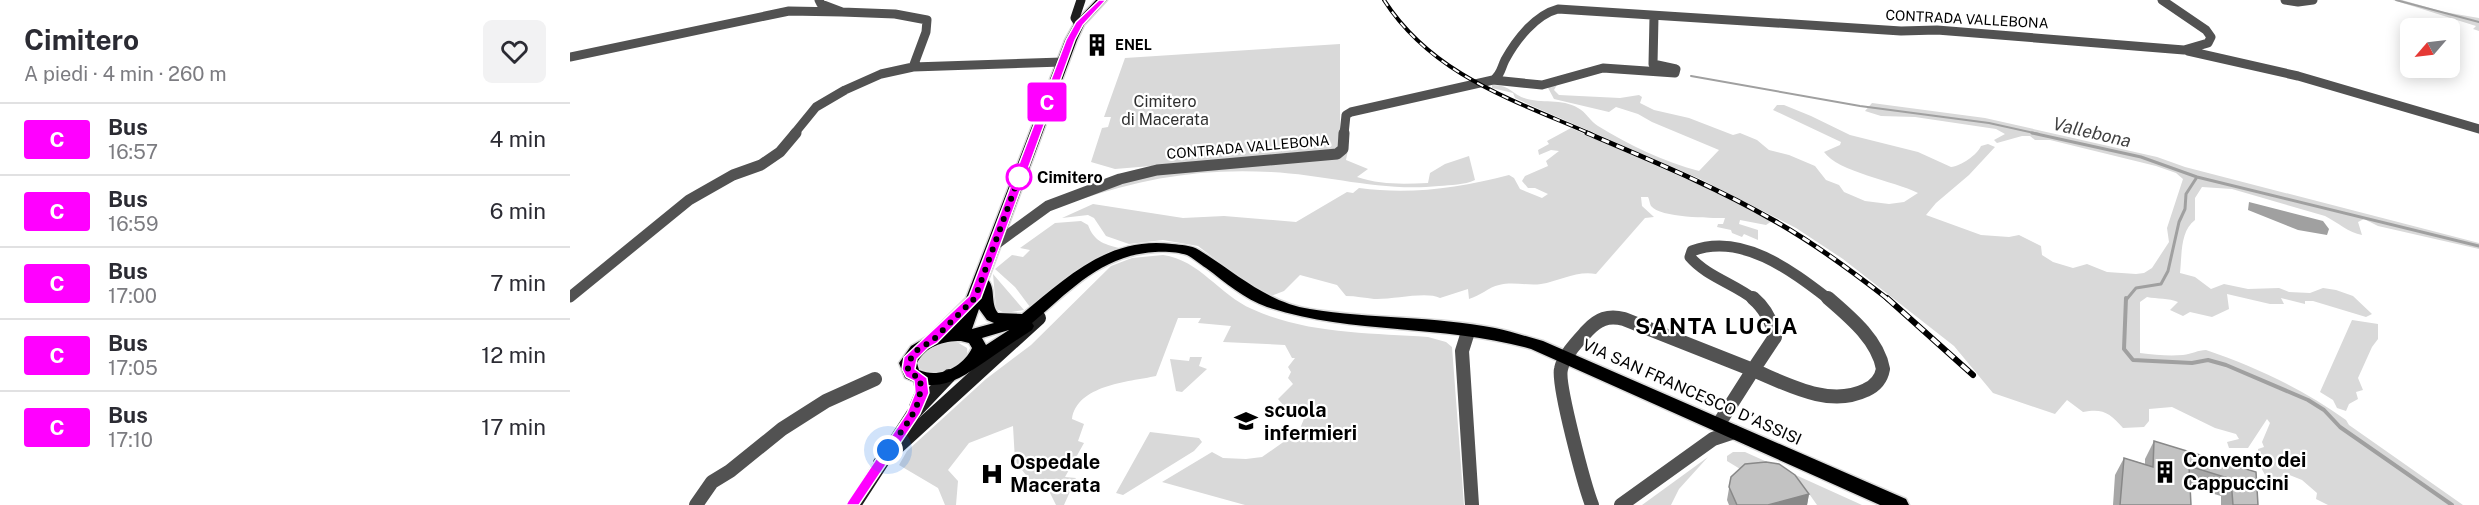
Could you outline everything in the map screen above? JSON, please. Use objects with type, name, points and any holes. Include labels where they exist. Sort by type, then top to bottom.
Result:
[{"type":"main road","points":[[1079,24],[1075,18],[1081,0]]},
{"type":"main road","points":[[965,335],[984,268],[1062,62],[1079,24],[1102,0]]},
{"type":"main road","points":[[854,505],[913,414],[949,376],[974,361],[1040,313],[1108,260],[1148,251],[1184,252],[1248,298],[1283,313],[1320,322],[1465,332],[1566,357]]},
{"type":"main road","points":[[984,268],[985,309],[990,315],[1011,319],[1040,313]]},
{"type":"main road","points":[[949,376],[920,378],[911,374],[908,363],[916,351],[933,340],[975,298]]},
{"type":"main road","points":[[933,340],[1012,324],[1040,313]]},
{"type":"main road","points":[[880,463],[1040,313]]},
{"type":"main road","name":"VIA SAN FRANCESCO D'ASSISI","points":[[1465,332],[1495,333],[1537,345],[1899,505]]},
{"type":"main road","points":[[965,335],[975,339],[980,348],[974,361]]},
{"type":"main road","points":[[913,414],[922,393],[920,378]]},
{"type":"street","points":[[819,0],[821,4],[842,12]]},
{"type":"street","name":"CONTRADA VALLEBONA","points":[[993,246],[1048,206],[1080,192],[1156,170],[1337,154],[1343,150],[1346,115],[1493,80],[1538,17],[1547,12],[1564,9],[1654,17],[1773,21],[1901,31],[1937,30],[2184,50],[2208,43],[2211,37],[2206,30],[2162,0]]},
{"type":"street","points":[[2285,0],[2313,0]]},
{"type":"street","points":[[570,57],[789,12],[842,12],[895,14],[927,20],[928,28],[914,57],[913,67]]},
{"type":"street","points":[[1493,80],[1542,85],[1604,68],[1675,73],[1676,69],[1653,64],[1654,17]]},
{"type":"street","points":[[2184,50],[2240,60],[2350,88],[2479,129]]},
{"type":"street","points":[[570,297],[689,200],[733,175],[761,165],[780,152],[816,107],[854,86],[881,74],[913,67],[1062,62]]},
{"type":"street","points":[[1592,505],[1583,482],[1561,380],[1561,365],[1598,321],[1617,318],[1636,322],[1753,371],[1820,395],[1857,394],[1872,388],[1882,378],[1884,368],[1875,346],[1862,327],[1789,271],[1752,252],[1727,246],[1703,246],[1692,251],[1690,257],[1696,264],[1748,295],[1762,308],[1771,320],[1775,337],[1753,371],[1726,428],[1621,505]]},
{"type":"street","points":[[1465,332],[1462,351],[1472,505]]},
{"type":"street","points":[[696,505],[712,482],[797,419],[851,388],[875,379]]},
{"type":"green space","points":[[2393,0],[2402,0],[2444,12],[2479,18],[2479,31],[2473,29],[2476,26],[2460,21],[2460,18],[2450,18]]},
{"type":"green space","name":"Cimitero di Macerata","points":[[1340,44],[1340,146],[1334,151],[1115,169],[1091,162],[1102,128],[1108,127],[1111,117],[1104,117],[1125,58]]},
{"type":"green space","points":[[1558,83],[1554,90],[1559,95],[1620,98],[1639,95],[1642,97],[1640,103],[1654,110],[1689,118],[1733,135],[1740,133],[1757,140],[1769,150],[1789,155],[1815,166],[1826,180],[1839,185],[1844,192],[1865,201],[1889,204],[1904,202],[1918,193],[1854,171],[1831,159],[1824,152],[1840,145],[1841,142],[1773,110],[1777,105],[1784,105],[1811,116],[1850,135],[1918,152],[1951,167],[1964,162],[1981,146],[1988,144],[1995,147],[1926,215],[1981,235],[2009,237],[2019,235],[2041,246],[2042,255],[2053,262],[2073,268],[2087,264],[2107,272],[2136,274],[2144,273],[2152,268],[2169,242],[2167,228],[2183,179],[2176,173],[2156,166],[2050,140],[2035,140],[2030,136],[2022,136],[1997,143],[1994,140],[2005,134],[1996,129],[1915,117],[1881,116],[1865,111],[1872,103],[1985,118],[2157,157],[2185,167],[2479,243],[2479,249],[2378,226],[2364,219],[2358,222],[2362,235],[2357,234],[2325,216],[2232,189],[2202,187],[2195,198],[2195,220],[2184,237],[2180,273],[2195,277],[2211,289],[2224,284],[2248,289],[2279,288],[2289,292],[2310,293],[2323,288],[2336,290],[2353,296],[2372,314],[2366,317],[2313,301],[2305,301],[2305,304],[2281,298],[2284,304],[2270,304],[2227,294],[2229,309],[2212,317],[2190,312],[2183,316],[2170,310],[2178,302],[2171,300],[2147,297],[2140,302],[2140,353],[2178,355],[2206,350],[2279,380],[2330,409],[2346,420],[2349,425],[2463,505],[2328,505],[2316,499],[2317,493],[2302,480],[2287,474],[2269,482],[2259,464],[2258,449],[2264,447],[2262,442],[2270,423],[2267,419],[2248,448],[2229,448],[2227,442],[2239,439],[2236,434],[2215,428],[2172,407],[2149,409],[2149,421],[2144,427],[2123,428],[2106,413],[2083,412],[2067,400],[2055,414],[1993,393],[1954,346],[1843,259],[1796,228],[1700,179],[1515,98],[1513,93],[1492,88],[1492,85],[1507,88],[1519,96],[1537,101],[1572,105],[1598,126],[1622,140],[1660,158],[1699,171],[1719,150],[1638,114],[1616,107],[1609,112],[1554,99],[1547,86]]},
{"type":"green space","points":[[1571,128],[1700,185],[1772,221],[1766,225],[1740,220],[1739,224],[1758,230],[1758,240],[1744,234],[1742,237],[1732,233],[1731,230],[1717,227],[1718,224],[1723,224],[1725,218],[1664,213],[1651,206],[1648,197],[1641,197],[1642,206],[1654,217],[1645,218],[1596,274],[1575,275],[1541,284],[1504,284],[1469,299],[1468,289],[1440,298],[1426,295],[1374,299],[1346,296],[1337,285],[1300,275],[1284,291],[1271,296],[1251,286],[1198,246],[1163,240],[1129,244],[1106,236],[1094,218],[1088,215],[1062,218],[1093,204],[1183,218],[1224,216],[1296,222],[1347,192],[1353,193],[1359,188],[1397,191],[1434,189],[1471,184],[1509,175],[1514,178],[1520,189],[1542,198],[1548,194],[1535,188],[1528,188],[1522,181],[1525,176],[1548,166],[1546,161],[1559,151],[1551,150],[1539,155],[1538,150],[1549,144],[1547,141]]},
{"type":"green space","points":[[1348,150],[1346,160],[1368,169],[1357,177],[1366,180],[1428,183],[1430,173],[1445,164],[1469,156],[1475,180],[1453,185],[1396,187],[1271,172],[1197,173],[1150,180],[1079,200],[1093,190],[1154,173]]},
{"type":"green space","points":[[1081,221],[1088,225],[1093,235],[1100,241],[1119,248],[1081,267],[1041,301],[1030,307],[1015,287],[995,269],[1012,255],[1023,257],[1030,250],[1020,248],[1055,223]]},
{"type":"green space","points":[[1163,255],[1188,264],[1240,303],[1273,317],[1316,328],[1428,337],[1446,342],[1452,347],[1464,505],[1245,505],[1162,482],[1212,452],[1223,458],[1262,457],[1299,431],[1308,409],[1285,407],[1278,399],[1293,384],[1288,378],[1291,372],[1288,367],[1295,358],[1292,358],[1285,345],[1223,342],[1231,326],[1198,323],[1201,318],[1178,318],[1156,376],[1105,387],[1083,399],[1076,408],[1072,419],[1084,424],[1078,441],[1084,443],[1065,477],[1076,478],[1064,505],[1056,505],[1047,487],[1060,479],[1029,479],[1015,461],[1013,426],[969,443],[948,470],[958,481],[956,505],[945,505],[938,488],[899,465],[907,451],[986,379],[1031,345],[1111,266],[1132,258]]},
{"type":"green space","points":[[993,274],[1024,310],[1005,313],[996,309]]},
{"type":"green space","points":[[2352,320],[2378,324],[2378,339],[2358,378],[2363,390],[2356,392],[2358,399],[2349,404],[2346,411],[2337,408],[2333,400],[2320,392]]},
{"type":"green space","points":[[957,342],[967,348],[967,355],[957,367],[933,373],[919,368],[919,360],[931,348]]},
{"type":"green space","points":[[1190,357],[1202,357],[1199,366],[1207,369],[1182,392],[1176,391],[1170,359],[1189,361]]},
{"type":"green space","points":[[1150,432],[1199,438],[1202,442],[1194,451],[1123,495],[1116,493]]},
{"type":"green space","points":[[1733,452],[1745,452],[1862,505],[1817,505],[1805,488],[1779,476],[1745,472],[1727,461],[1727,456]]},
{"type":"green space","points":[[1708,457],[1679,489],[1671,505],[1642,505]]},
{"type":"shaded area","points":[[2249,202],[2323,221],[2329,229],[2327,235],[2298,230],[2248,210]]},
{"type":"building","points":[[2154,441],[2256,472],[2258,505],[2233,505],[2231,479],[2189,466],[2191,505],[2120,505],[2124,458],[2153,467]]},
{"type":"building","points":[[1766,462],[1779,464],[1795,475],[1809,494],[1768,505],[1737,505],[1729,487],[1731,477],[1745,464]]},
{"type":"waterway","points":[[2396,0],[2479,22]]},
{"type":"waterway","name":"Vallebona","points":[[1691,76],[1860,106],[1989,123],[2039,134]]},
{"type":"waterway","name":"Vallebona","points":[[2032,133],[2141,157],[2197,177]]},
{"type":"waterway","points":[[2126,300],[2136,288],[2161,284],[2168,271],[2179,222],[2185,209],[2186,194],[2197,177]]},
{"type":"waterway","name":"Vallebona","points":[[2197,177],[2479,246]]},
{"type":"waterway","points":[[2126,298],[2124,349],[2133,360],[2192,363],[2208,360],[2226,365],[2308,400],[2324,410],[2340,427],[2452,505]]},
{"type":"railway","points":[[1384,0],[1403,26],[1426,48],[1450,66],[1504,96],[1591,134]]},
{"type":"railway","points":[[1587,133],[1682,174],[1751,208],[1818,248],[1889,300]]},
{"type":"railway","points":[[1887,298],[1973,375]]},
{"type":"bus line","name":"C","points":[[854,505],[913,414],[922,393],[920,378],[911,374],[908,369],[911,357],[923,345],[933,340],[975,298],[984,268],[1071,40],[1079,24],[1102,0]]},
{"type":"place","name":"ENEL","points":[[1097,45]]},
{"type":"place","name":"Cimitero","points":[[1019,177]]},
{"type":"place","name":"scuola infermieri","points":[[1246,421]]},
{"type":"place","name":"Convento dei Cappuccini","points":[[2165,472]]},
{"type":"place","name":"Ospedale Macerata","points":[[992,474]]},
{"type":"district","name":"SANTA LUCIA","points":[[1717,326]]},
{"type":"route","points":[[888,450],[913,414],[922,393],[920,378],[911,374],[908,363],[916,351],[933,340],[975,298],[1019,177]]}]
